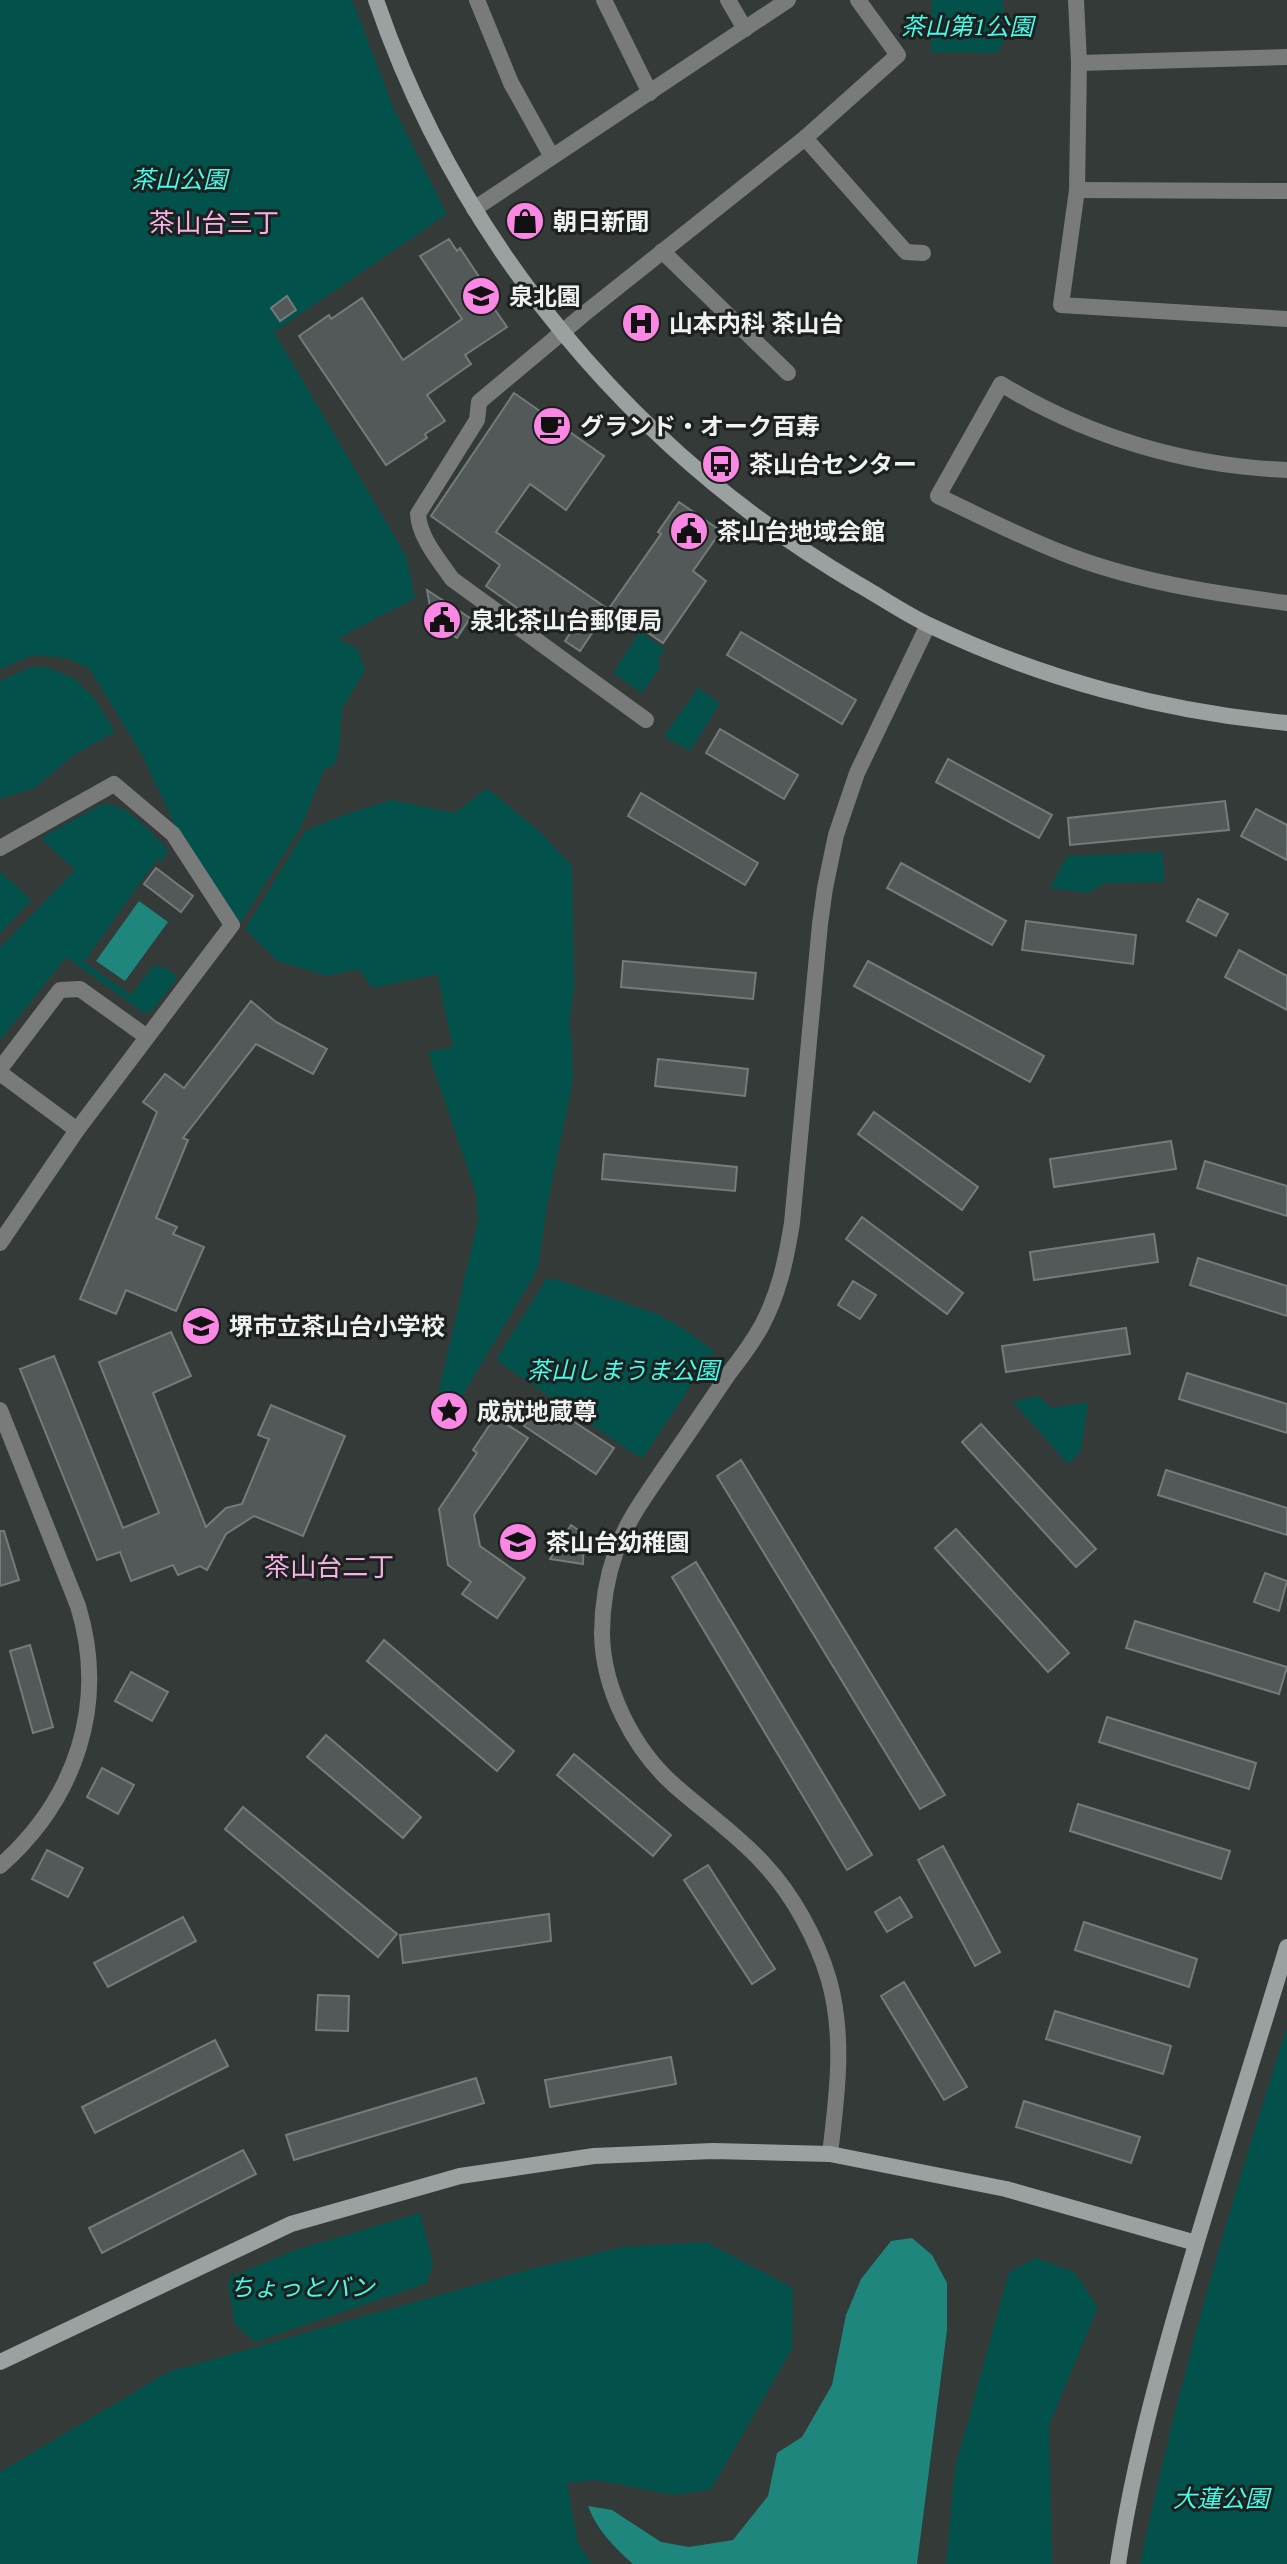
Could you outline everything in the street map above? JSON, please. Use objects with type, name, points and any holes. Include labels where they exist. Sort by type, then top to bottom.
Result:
[{"type":"street","points":[[376,0],[392,47],[423,116],[474,209],[561,333],[672,449],[744,509],[822,563],[928,625],[1001,655],[1090,685],[1196,711],[1287,723]]},
{"type":"street","points":[[477,0],[511,83],[552,157]]},
{"type":"street","points":[[604,0],[650,93]]},
{"type":"street","points":[[728,0],[745,29]]},
{"type":"street","points":[[474,209],[788,0]]},
{"type":"street","points":[[646,720],[452,579],[435,555],[419,524],[418,514],[477,420],[479,402],[805,138],[898,55],[858,0]]},
{"type":"street","points":[[1076,0],[1079,63],[1077,190],[1061,305],[1287,319]]},
{"type":"street","points":[[1079,63],[1287,57]]},
{"type":"street","points":[[805,138],[906,252],[923,253]]},
{"type":"street","points":[[1077,190],[1287,191]]},
{"type":"street","points":[[662,251],[788,373]]},
{"type":"street","points":[[1287,470],[1250,469],[1194,460],[1124,441],[1065,418],[1001,384],[938,496],[1062,553],[1088,561],[1208,593],[1287,603]]},
{"type":"street","points":[[830,2154],[839,2054],[837,2018],[829,1979],[812,1937],[766,1865],[670,1782],[642,1748],[617,1705],[602,1638],[603,1607],[616,1551],[635,1511],[759,1330],[779,1285],[792,1223],[820,924],[836,835],[857,773],[928,625]]},
{"type":"street","points":[[0,848],[114,784],[173,834],[232,925],[77,1130],[0,1243]]},
{"type":"street","points":[[77,1130],[0,1071],[60,990],[80,989],[147,1037]]},
{"type":"street","points":[[0,1410],[78,1606],[86,1633],[89,1706],[77,1760],[54,1802],[35,1830],[0,1866]]},
{"type":"street","points":[[1118,2564],[1151,2400],[1287,1947]]},
{"type":"street","points":[[0,2362],[291,2224],[460,2176],[594,2156],[713,2151],[830,2154],[1006,2189],[1196,2243]]},
{"type":"green space","name":"茶山公園","points":[[0,0],[352,0],[394,109],[447,214],[274,332],[406,556],[415,598],[337,639],[358,649],[365,670],[342,709],[339,750],[334,765],[324,770],[301,827],[239,925],[178,831],[141,753],[89,668],[66,658],[33,655],[0,669]]},
{"type":"green space","name":"茶山第1公園","points":[[932,0],[1003,0],[1003,43],[997,53],[931,52]]},
{"type":"green space","points":[[640,632],[665,649],[658,660],[660,667],[642,693],[613,673]]},
{"type":"green space","points":[[46,667],[75,679],[95,699],[115,732],[74,755],[34,788],[0,799],[0,681],[29,668]]},
{"type":"green space","points":[[698,688],[720,703],[690,751],[664,736]]},
{"type":"green space","points":[[487,788],[540,832],[572,866],[574,989],[569,1024],[573,1080],[536,1272],[458,1403],[450,1403],[442,1400],[439,1391],[478,1220],[476,1193],[428,1052],[453,1047],[437,974],[373,988],[358,969],[328,976],[278,961],[245,929],[305,831],[392,800],[455,813]]},
{"type":"green space","points":[[102,804],[121,808],[130,814],[168,850],[162,862],[157,859],[84,962],[131,995],[154,965],[170,970],[177,978],[152,1011],[144,1013],[66,957],[0,1040],[0,948],[75,870],[41,838]]},
{"type":"green space","points":[[1163,852],[1164,882],[1105,883],[1089,893],[1050,888],[1067,856]]},
{"type":"green space","points":[[0,871],[31,900],[0,934]]},
{"type":"green space","name":"茶山しまうま公園","points":[[546,1279],[558,1280],[657,1314],[714,1351],[642,1459],[496,1360]]},
{"type":"green space","points":[[1038,1396],[1052,1408],[1088,1402],[1081,1451],[1068,1464],[1013,1402]]},
{"type":"green space","name":"大蓮公園","points":[[1287,2028],[1287,2564],[1140,2564],[1206,2294]]},
{"type":"green space","name":"ちょっとバン","points":[[420,2213],[433,2263],[427,2283],[255,2342],[235,2324],[228,2286],[230,2277],[295,2250]]},
{"type":"green space","points":[[706,2242],[793,2288],[792,2349],[711,2489],[676,2495],[595,2480],[567,2483],[578,2544],[592,2564],[0,2564],[0,2472],[168,2372],[531,2269],[623,2247]]},
{"type":"green space","points":[[1036,2258],[1074,2272],[1098,2307],[1049,2425],[1052,2564],[946,2564],[955,2468],[1009,2272]]},
{"type":"shaded area","points":[[139,901],[168,922],[125,981],[96,961]]},
{"type":"shaded area","points":[[912,2238],[932,2255],[947,2283],[947,2330],[917,2564],[633,2564],[607,2538],[588,2506],[612,2510],[661,2542],[689,2547],[733,2540],[768,2496],[777,2453],[802,2437],[832,2385],[846,2315],[861,2279],[891,2241]]},
{"type":"building","points":[[449,239],[457,251],[460,248],[493,298],[489,301],[507,327],[465,355],[471,364],[427,395],[445,421],[425,434],[427,438],[386,465],[299,336],[329,315],[331,319],[362,298],[403,360],[462,319],[420,256]]},
{"type":"building","points":[[287,296],[296,310],[280,321],[271,308]]},
{"type":"building","points":[[514,393],[604,456],[566,510],[530,484],[496,532],[608,609],[580,651],[565,641],[571,632],[544,613],[537,622],[486,586],[500,565],[431,516]]},
{"type":"building","points":[[679,502],[721,531],[693,571],[706,581],[663,643],[610,607],[661,534],[658,532]]},
{"type":"building","points":[[427,590],[470,618],[457,638],[433,623]]},
{"type":"building","points":[[741,632],[856,700],[842,724],[727,655]]},
{"type":"building","points":[[720,729],[798,775],[784,799],[706,753]]},
{"type":"building","points":[[948,759],[1052,815],[1039,838],[936,782]]},
{"type":"building","points":[[641,793],[758,863],[745,885],[628,816]]},
{"type":"building","points":[[1225,801],[1229,830],[1070,845],[1068,818]]},
{"type":"building","points":[[1256,809],[1287,825],[1287,860],[1241,836]]},
{"type":"building","points":[[901,863],[1006,921],[992,945],[887,888]]},
{"type":"building","points":[[156,868],[193,896],[181,912],[144,884]]},
{"type":"building","points":[[1198,899],[1228,914],[1216,936],[1187,921]]},
{"type":"building","points":[[1026,921],[1136,935],[1133,964],[1022,950]]},
{"type":"building","points":[[1239,950],[1287,976],[1287,1010],[1225,977]]},
{"type":"building","points":[[623,961],[756,973],[753,999],[621,987]]},
{"type":"building","points":[[868,961],[1044,1056],[1030,1082],[854,986]]},
{"type":"building","points":[[251,1001],[276,1022],[327,1049],[313,1074],[256,1044],[183,1138],[188,1140],[156,1218],[177,1227],[173,1234],[204,1247],[176,1311],[126,1290],[116,1314],[80,1299],[157,1112],[143,1102],[165,1074],[184,1088]]},
{"type":"building","points":[[658,1059],[748,1069],[745,1096],[655,1086]]},
{"type":"building","points":[[874,1112],[978,1187],[962,1210],[858,1134]]},
{"type":"building","points":[[1171,1141],[1176,1169],[1054,1187],[1050,1159]]},
{"type":"building","points":[[604,1154],[737,1167],[735,1191],[602,1179]]},
{"type":"building","points":[[1205,1161],[1287,1186],[1287,1216],[1197,1188]]},
{"type":"building","points":[[862,1217],[963,1293],[947,1314],[846,1239]]},
{"type":"building","points":[[1154,1234],[1158,1262],[1034,1280],[1030,1252]]},
{"type":"building","points":[[1198,1258],[1287,1286],[1287,1316],[1190,1285]]},
{"type":"building","points":[[853,1281],[876,1295],[860,1319],[838,1305]]},
{"type":"building","points":[[1126,1328],[1130,1354],[1006,1372],[1002,1346]]},
{"type":"building","points":[[171,1332],[191,1376],[153,1393],[206,1527],[226,1508],[242,1504],[269,1439],[258,1435],[271,1405],[345,1436],[303,1536],[254,1516],[226,1534],[207,1570],[200,1566],[178,1575],[173,1565],[131,1581],[120,1552],[97,1560],[20,1369],[54,1356],[123,1528],[159,1513],[99,1362]]},
{"type":"building","points":[[1187,1373],[1287,1404],[1287,1433],[1179,1399]]},
{"type":"building","points":[[541,1400],[614,1448],[596,1474],[524,1426]]},
{"type":"building","points":[[495,1417],[528,1438],[474,1515],[480,1546],[525,1578],[497,1618],[462,1594],[471,1582],[448,1565],[439,1509],[477,1453],[473,1450]]},
{"type":"building","points":[[981,1424],[1096,1549],[1076,1567],[962,1442]]},
{"type":"building","points":[[741,1460],[945,1795],[920,1809],[717,1476]]},
{"type":"building","points":[[1166,1470],[1287,1508],[1287,1535],[1158,1495]]},
{"type":"building","points":[[571,1525],[584,1534],[583,1564],[550,1559]]},
{"type":"building","points":[[956,1529],[1069,1653],[1048,1672],[935,1548]]},
{"type":"building","points":[[0,1531],[4,1531],[19,1580],[0,1586]]},
{"type":"building","points":[[696,1562],[872,1855],[847,1870],[672,1577]]},
{"type":"building","points":[[1265,1573],[1287,1581],[1279,1611],[1254,1602]]},
{"type":"building","points":[[1135,1621],[1287,1667],[1279,1694],[1126,1648]]},
{"type":"building","points":[[384,1640],[514,1751],[497,1771],[367,1661]]},
{"type":"building","points":[[30,1645],[53,1727],[33,1733],[10,1651]]},
{"type":"building","points":[[131,1672],[168,1692],[152,1721],[115,1701]]},
{"type":"building","points":[[1107,1717],[1256,1763],[1249,1789],[1099,1742]]},
{"type":"building","points":[[326,1735],[421,1817],[403,1838],[307,1757]]},
{"type":"building","points":[[574,1754],[671,1835],[653,1856],[557,1775]]},
{"type":"building","points":[[102,1768],[134,1785],[118,1814],[87,1797]]},
{"type":"building","points":[[1078,1804],[1230,1851],[1221,1879],[1070,1831]]},
{"type":"building","points":[[243,1807],[397,1934],[378,1957],[225,1829]]},
{"type":"building","points":[[943,1846],[1000,1952],[975,1966],[918,1860]]},
{"type":"building","points":[[47,1850],[83,1868],[68,1897],[32,1879]]},
{"type":"building","points":[[708,1865],[775,1969],[752,1984],[684,1880]]},
{"type":"building","points":[[900,1897],[912,1917],[887,1932],[875,1912]]},
{"type":"building","points":[[549,1914],[551,1941],[403,1963],[400,1935]]},
{"type":"building","points":[[183,1917],[196,1941],[108,1987],[94,1963]]},
{"type":"building","points":[[1084,1922],[1197,1959],[1189,1987],[1075,1950]]},
{"type":"building","points":[[904,1982],[967,2087],[944,2100],[881,1996]]},
{"type":"building","points":[[318,1995],[349,1996],[348,2031],[316,2030]]},
{"type":"building","points":[[1055,2011],[1171,2046],[1163,2074],[1046,2039]]},
{"type":"building","points":[[215,2040],[228,2066],[95,2133],[82,2107]]},
{"type":"building","points":[[671,2057],[676,2084],[550,2107],[545,2080]]},
{"type":"building","points":[[476,2078],[484,2103],[294,2160],[286,2135]]},
{"type":"building","points":[[1024,2101],[1140,2137],[1131,2163],[1016,2127]]},
{"type":"building","points":[[243,2150],[256,2174],[102,2253],[89,2228]]},
{"type":"place","name":"朝日新聞","points":[[525,221]]},
{"type":"place","name":"泉北園","points":[[481,296]]},
{"type":"place","name":"山本内科 茶山台","points":[[641,323]]},
{"type":"place","name":"グランド・オーク百寿","points":[[552,426]]},
{"type":"place","name":"茶山台センター","points":[[721,464]]},
{"type":"place","name":"茶山台地域会館","points":[[689,531]]},
{"type":"place","name":"泉北茶山台郵便局","points":[[442,620]]},
{"type":"place","name":"堺市立茶山台小学校","points":[[201,1326]]},
{"type":"place","name":"成就地蔵尊","points":[[449,1411]]},
{"type":"place","name":"茶山台幼稚園","points":[[518,1542]]},
{"type":"district","name":"茶山台三丁","points":[[214,222]]},
{"type":"district","name":"茶山台二丁","points":[[329,1566]]}]
